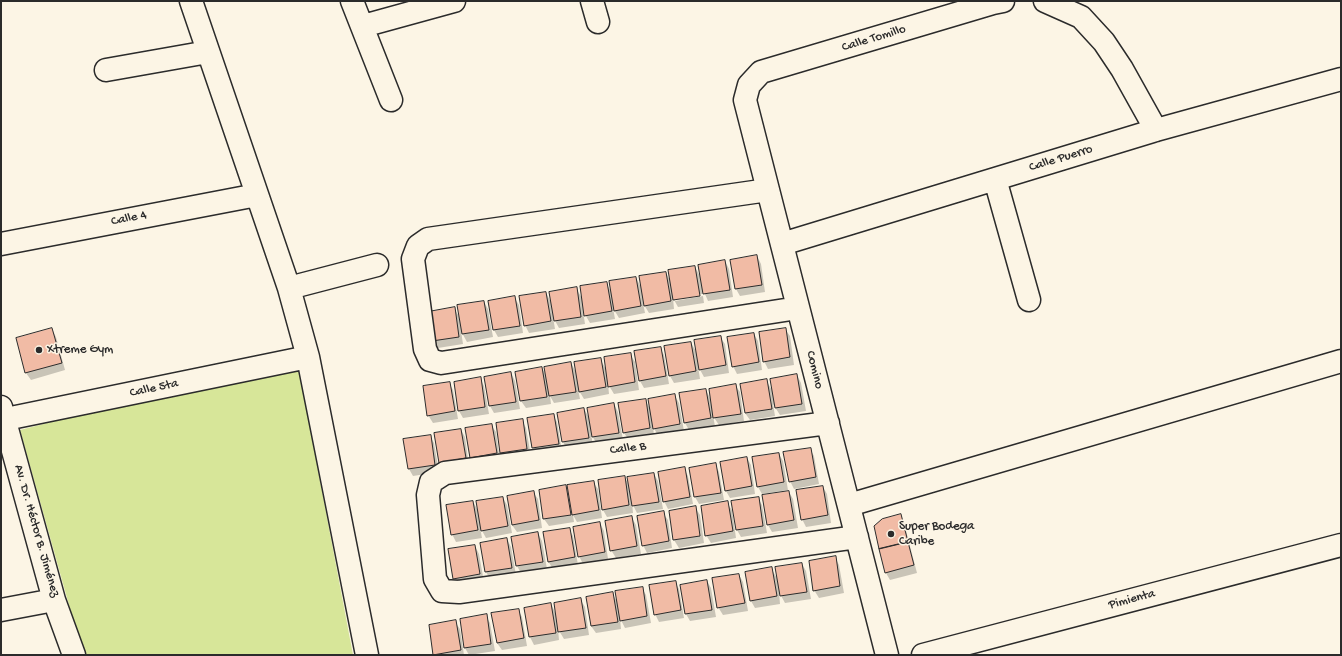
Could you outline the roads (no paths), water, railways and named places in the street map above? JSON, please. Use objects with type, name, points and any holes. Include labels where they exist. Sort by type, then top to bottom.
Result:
[{"type":"street","points":[[191,1],[289,288],[308,357],[367,655]]},
{"type":"street","points":[[352,1],[391,100]]},
{"type":"street","points":[[363,26],[454,1]]},
{"type":"street","points":[[592,1],[598,22]]},
{"type":"street","name":"Calle Tomillo","points":[[749,85],[761,72],[1003,1]]},
{"type":"street","points":[[1045,1],[1081,17],[1104,42],[1122,69],[1156,130]]},
{"type":"street","points":[[106,70],[208,52]]},
{"type":"street","name":"Calle Puerro","points":[[782,244],[1156,130],[1341,79]]},
{"type":"street","name":"Comino","points":[[749,85],[745,100],[888,655]]},
{"type":"street","points":[[995,179],[1029,300]]},
{"type":"street","points":[[768,190],[428,239],[418,246],[413,259],[425,349],[430,360],[441,363],[798,308]]},
{"type":"street","name":"Calle 4","points":[[1,244],[258,196]]},
{"type":"street","points":[[289,288],[377,266]]},
{"type":"street","name":"Calle 5ta","points":[[2,415],[308,357]]},
{"type":"street","points":[[849,505],[1341,361]]},
{"type":"street","name":"Av. Dr. Héctor B. Jiménez","points":[[2,415],[54,600],[74,655]]},
{"type":"street","name":"Calle B","points":[[828,423],[445,473],[431,482],[428,495],[434,579],[442,591],[459,592],[857,537]]},
{"type":"street","name":"Pimienta","points":[[923,655],[1341,545]]},
{"type":"street","points":[[1,610],[54,600]]},
{"type":"place","name":"Xtreme Gym","points":[[39,350]]},
{"type":"place","name":"Super Bodega Caribe","points":[[891,534]]}]
